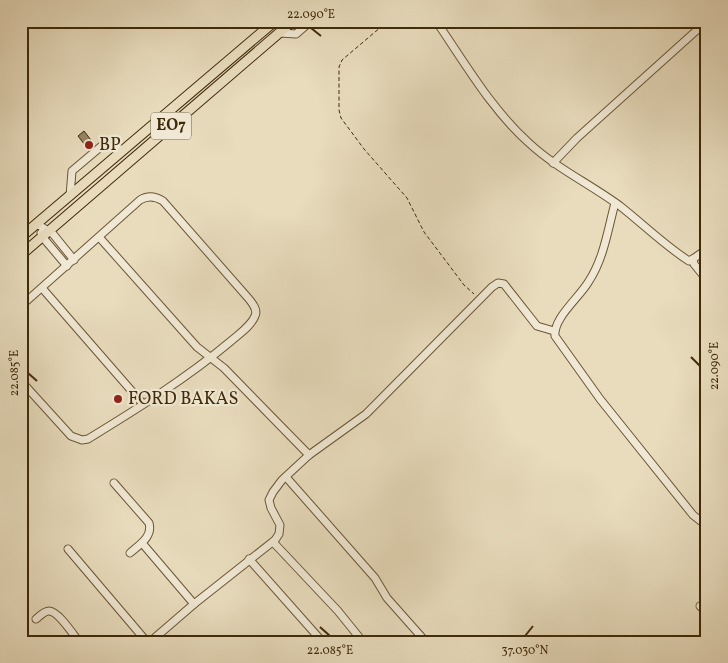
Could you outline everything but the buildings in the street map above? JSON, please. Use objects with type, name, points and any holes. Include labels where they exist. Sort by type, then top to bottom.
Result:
[{"type":"main road","name":"ΕΟ7","points":[[21,237],[124,150],[265,26],[275,21]]},
{"type":"main road","name":"ΕΟ7","points":[[21,255],[293,21]]},
{"type":"street","points":[[280,33],[296,34],[311,21]]},
{"type":"street","points":[[436,21],[508,123],[529,144],[553,163],[616,203],[677,254],[693,260],[707,249]]},
{"type":"street","points":[[553,163],[577,138],[704,24]]},
{"type":"street","points":[[70,196],[72,171],[104,144],[124,150]]},
{"type":"street","points":[[21,306],[145,197],[151,196],[163,201],[249,299],[255,309],[255,317],[248,326],[211,358],[88,439],[76,439],[72,436],[21,381]]},
{"type":"street","points":[[616,203],[598,263],[592,276],[560,319],[554,332],[557,342],[600,399],[693,515],[707,526]]},
{"type":"street","points":[[37,224],[74,260]]},
{"type":"street","points":[[46,234],[66,266]]},
{"type":"street","points":[[99,237],[198,347],[224,368],[309,455]]},
{"type":"street","points":[[693,260],[707,280]]},
{"type":"street","points":[[68,549],[149,642],[280,534],[280,525],[271,508],[270,500],[273,492],[309,455],[366,414],[492,287],[498,283],[504,284],[537,326],[554,332]]},
{"type":"street","points":[[42,288],[143,404]]},
{"type":"street","points":[[286,477],[375,578],[386,598],[426,642]]},
{"type":"street","points":[[114,483],[149,523],[150,531],[142,543],[130,553]]},
{"type":"street","points":[[272,542],[338,611],[363,642]]},
{"type":"street","points":[[142,543],[194,604]]},
{"type":"street","points":[[249,559],[321,642]]},
{"type":"street","points":[[700,606],[707,613]]},
{"type":"street","points":[[36,619],[44,612],[56,613],[79,642]]},
{"type":"path","points":[[388,21],[342,60],[339,66],[339,110],[341,118],[364,149],[407,198],[424,232],[464,285],[481,299]]},
{"type":"place","name":"BP","points":[[89,145]]},
{"type":"place","name":"FORD BAKAS","points":[[118,399]]}]
